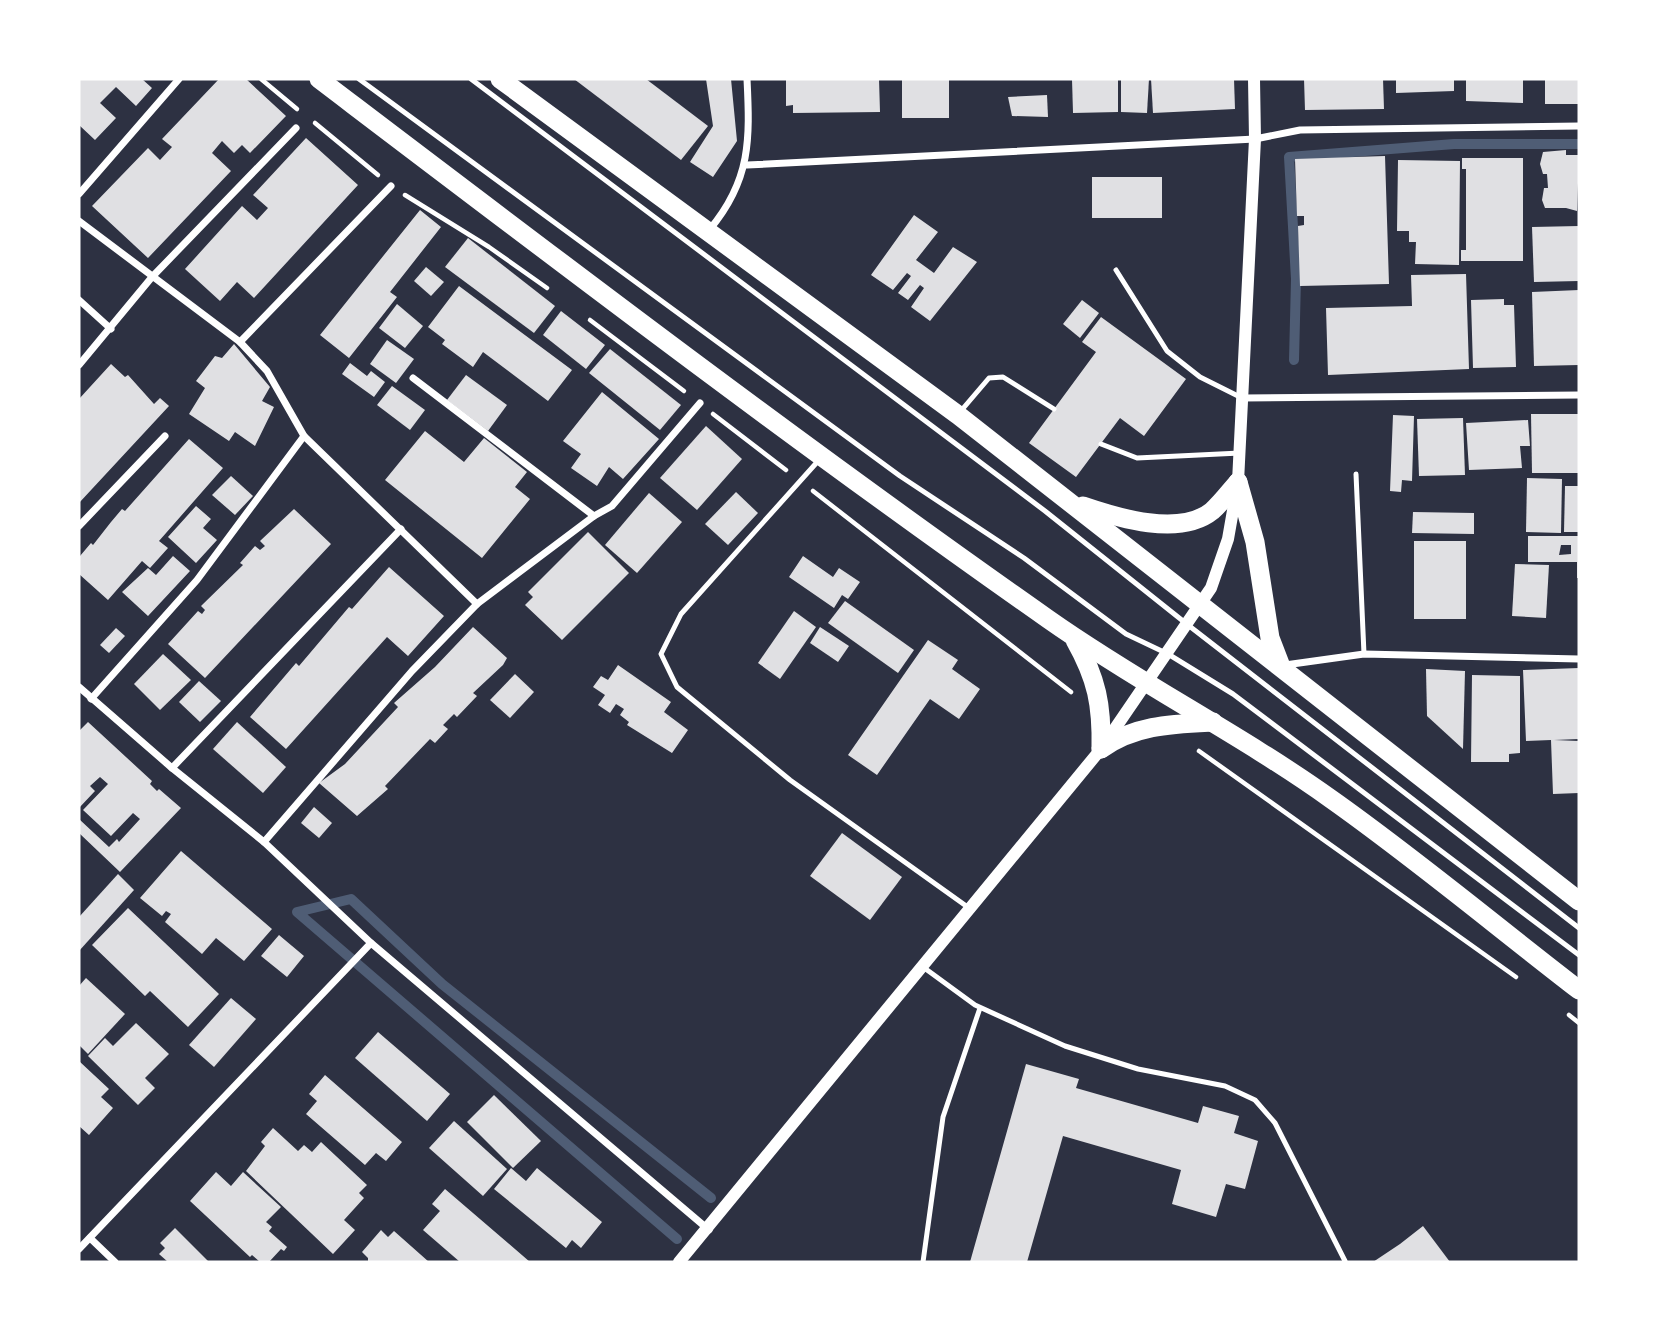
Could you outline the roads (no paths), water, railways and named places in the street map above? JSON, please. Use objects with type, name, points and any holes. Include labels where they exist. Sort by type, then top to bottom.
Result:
[{"type":"highway","points":[[319,79],[821,458],[1073,637],[1214,722],[1333,800],[1579,990]]},
{"type":"highway","points":[[500,79],[958,415],[1579,901]]},
{"type":"highway","points":[[1066,499],[1115,517],[1140,522],[1189,522],[1211,512],[1238,482]]},
{"type":"highway","points":[[1238,482],[1255,542],[1270,638],[1281,666]]},
{"type":"highway","points":[[1073,637],[1092,670],[1101,706],[1101,749]]},
{"type":"highway","points":[[1101,749],[1135,730],[1168,724],[1214,722]]},
{"type":"street","points":[[79,194],[179,79]]},
{"type":"street","points":[[707,232],[747,164],[750,132],[747,79]]},
{"type":"street","points":[[679,1262],[709,1230],[1101,749],[1211,588],[1228,539],[1238,482],[1255,139],[1254,79]]},
{"type":"street","points":[[747,164],[1255,139],[1300,130],[1579,126]]},
{"type":"street","points":[[79,365],[152,277],[296,128]]},
{"type":"street","points":[[240,342],[391,186]]},
{"type":"street","points":[[79,221],[240,342],[267,370],[304,436],[477,604]]},
{"type":"street","points":[[79,300],[111,329]]},
{"type":"street","points":[[413,378],[594,516]]},
{"type":"street","points":[[1242,398],[1579,396]]},
{"type":"street","points":[[264,842],[412,671],[477,604],[594,516],[612,506],[700,404]]},
{"type":"street","points":[[79,526],[164,436]]},
{"type":"street","points":[[91,699],[197,580],[304,436]]},
{"type":"street","points":[[172,768],[401,529]]},
{"type":"street","points":[[1281,666],[1364,654],[1579,659]]},
{"type":"street","points":[[79,687],[172,768],[264,842],[371,943],[709,1230]]},
{"type":"street","points":[[79,1249],[371,943]]},
{"type":"street","points":[[90,1238],[115,1262]]},
{"type":"lane","points":[[359,79],[900,476],[1024,558],[1126,634],[1168,654],[1244,702],[1579,955]]},
{"type":"lane","points":[[471,79],[893,394],[1579,928]]},
{"type":"lane","points":[[1116,270],[1167,351],[1200,377],[1242,398]]},
{"type":"lane","points":[[958,415],[989,378],[1003,377],[1054,409]]},
{"type":"lane","points":[[1101,444],[1137,458],[1162,459],[1240,453]]},
{"type":"lane","points":[[821,458],[681,614],[661,654],[677,687],[790,780],[970,909]]},
{"type":"lane","points":[[1356,474],[1364,654]]},
{"type":"lane","points":[[923,967],[980,1008],[1066,1046],[1138,1069],[1225,1087],[1255,1100],[1275,1123],[1345,1261]]},
{"type":"lane","points":[[923,1262],[943,1117],[980,1008]]},
{"type":"waterway","points":[[1294,360],[1296,279],[1289,157],[1454,144],[1579,144]]},
{"type":"waterway","points":[[677,1239],[297,912],[351,899],[442,984],[711,1198]]}]
